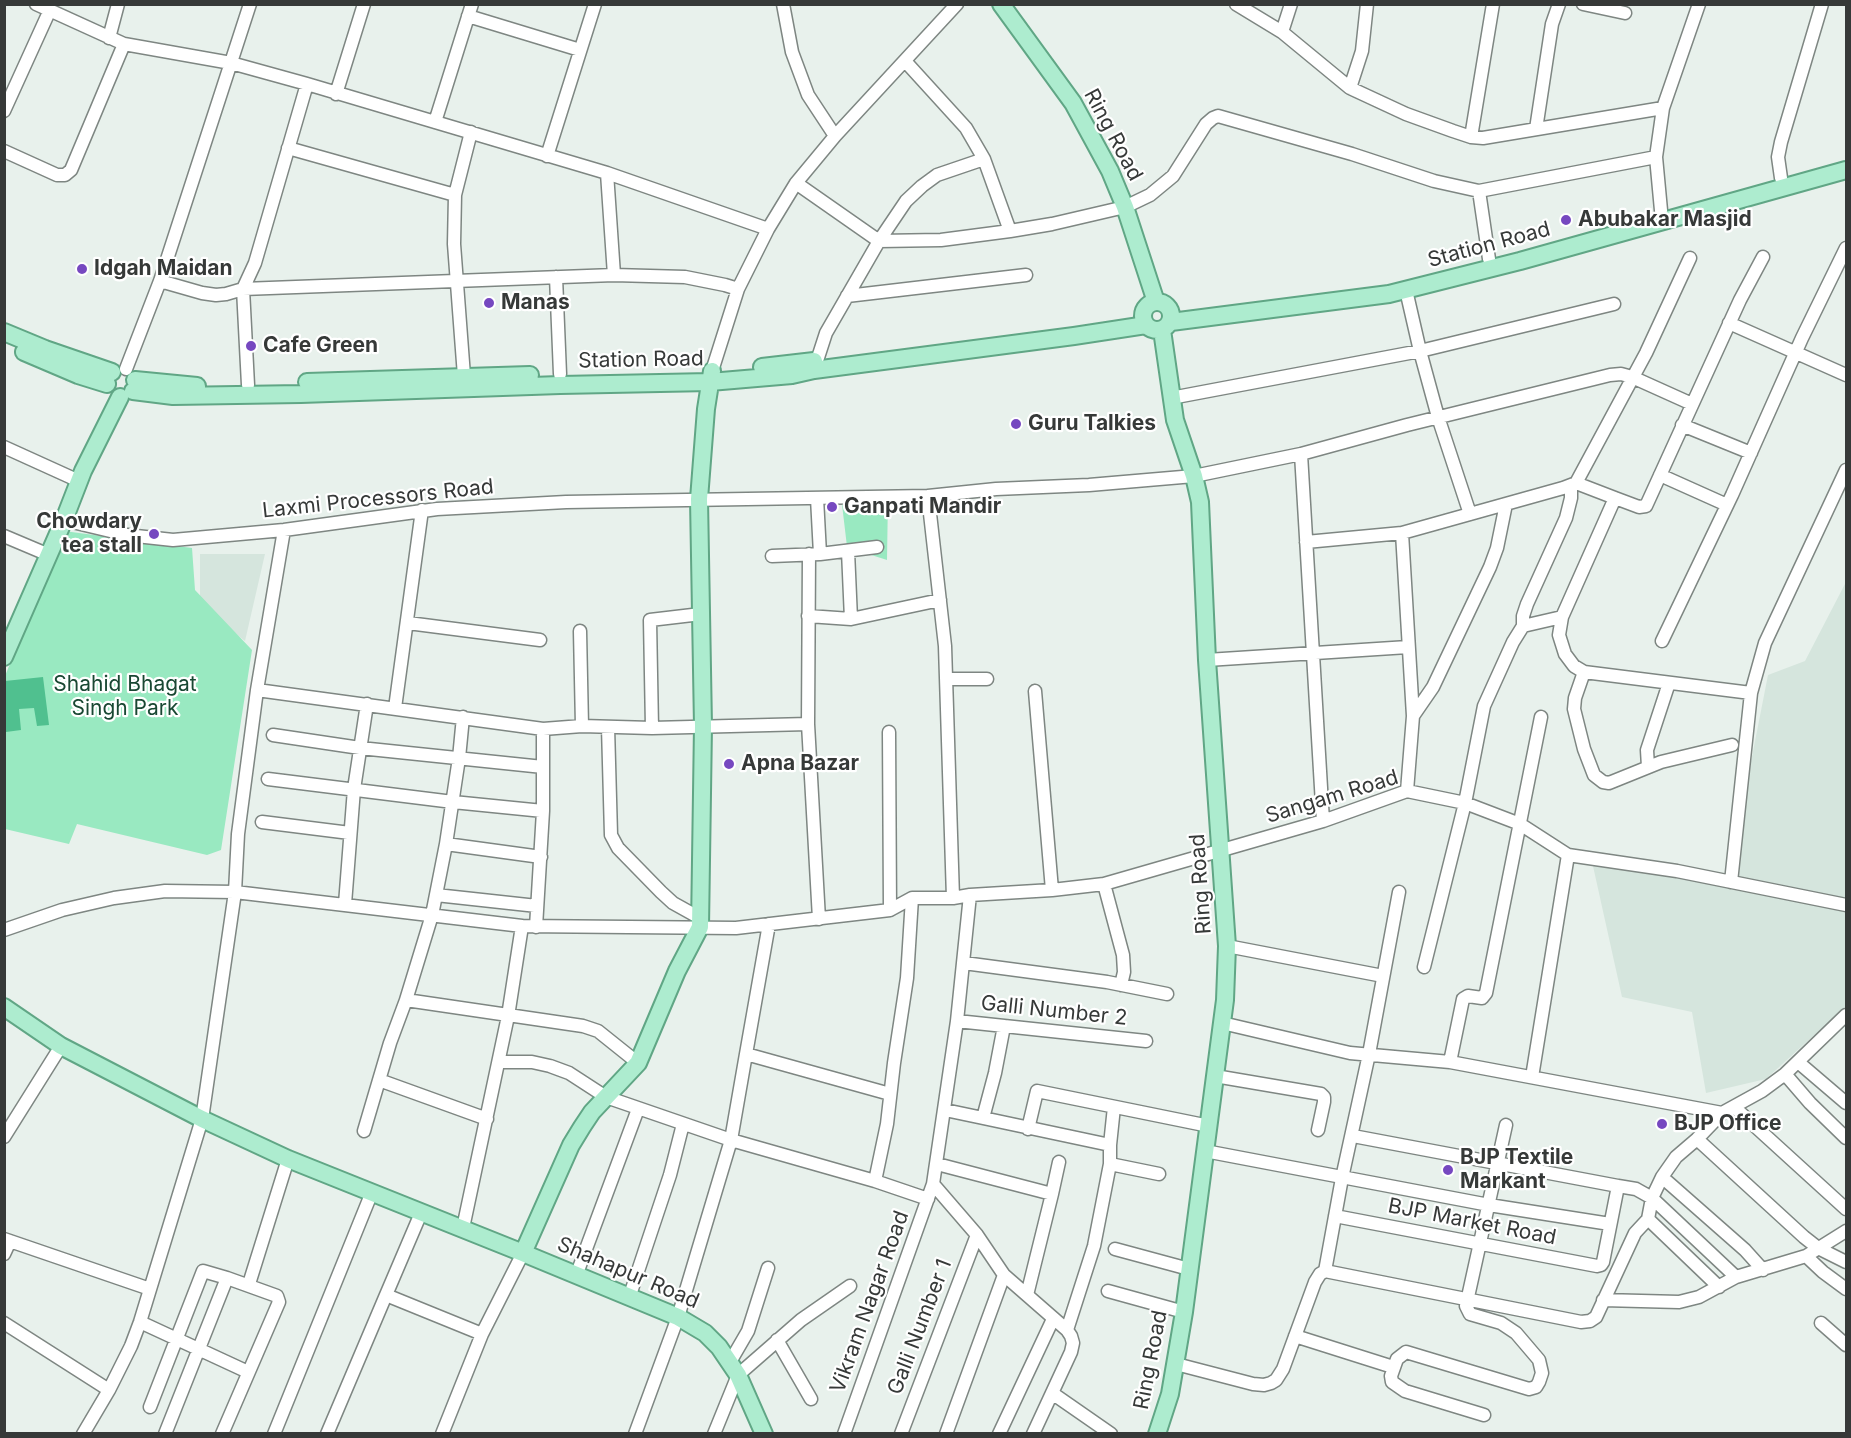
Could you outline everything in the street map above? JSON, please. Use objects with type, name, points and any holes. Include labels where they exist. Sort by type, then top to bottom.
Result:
[{"type":"main road","name":"Ring Road","points":[[1001,4],[1073,103],[1110,171],[1125,207],[1165,316],[1171,398],[1175,420],[1194,476],[1200,502],[1227,946],[1222,1023],[1184,1312],[1176,1364],[1164,1416],[1157,1434]]},
{"type":"main road","name":"Station Road","points":[[1165,316],[1372,298],[1662,217],[1781,178],[1846,162]]},
{"type":"main road","name":"Station Road","points":[[1165,316],[1192,310],[1384,286],[1846,170]]},
{"type":"main road","points":[[1150,304],[1165,316],[1156,331],[1144,320],[1150,304]]},
{"type":"main road","name":"Station Road","points":[[4,332],[122,382],[174,396],[561,385],[711,376],[1074,336],[1144,320]]},
{"type":"main road","name":"Station Road","points":[[4,344],[78,375],[122,382],[192,386],[560,374],[711,376]]},
{"type":"main road","points":[[523,1253],[571,1145],[592,1112],[638,1063],[700,922],[703,726],[699,499],[711,376]]},
{"type":"main road","points":[[4,657],[122,382]]},
{"type":"main road","name":"Shahapur Road","points":[[4,1007],[61,1046],[202,1119],[288,1159],[678,1317],[705,1333],[734,1369],[764,1434]]},
{"type":"street","points":[[36,4],[124,44],[231,63],[307,84],[607,173],[768,229]]},
{"type":"street","points":[[109,38],[118,4]]},
{"type":"street","points":[[122,382],[160,281],[250,4]]},
{"type":"street","points":[[336,94],[364,4]]},
{"type":"street","points":[[547,156],[595,4]]},
{"type":"street","points":[[783,4],[792,52],[808,95],[835,136]]},
{"type":"street","points":[[711,376],[738,290],[768,229],[796,183],[835,136],[957,4]]},
{"type":"street","points":[[1236,4],[1282,32],[1350,88],[1406,114],[1471,137],[1483,138],[1663,108]]},
{"type":"street","points":[[1282,32],[1291,4]]},
{"type":"street","points":[[1350,88],[1362,51],[1367,4]]},
{"type":"street","points":[[1471,137],[1493,4]]},
{"type":"street","points":[[1536,129],[1552,24],[1559,4]]},
{"type":"street","points":[[1582,4],[1625,13]]},
{"type":"street","points":[[1662,217],[1656,157],[1663,108],[1699,4]]},
{"type":"street","points":[[1781,178],[1778,158],[1781,142],[1822,4]]},
{"type":"street","points":[[435,122],[470,10],[580,50]]},
{"type":"street","points":[[4,111],[50,12]]},
{"type":"street","points":[[4,151],[57,175],[65,176],[71,170],[124,44]]},
{"type":"street","points":[[905,61],[966,128],[984,159],[1010,231]]},
{"type":"street","points":[[248,385],[243,289],[255,263],[307,84]]},
{"type":"street","points":[[796,183],[879,241],[941,240],[1052,224],[1125,207],[1150,195],[1173,176],[1206,124],[1218,116],[1352,153],[1434,181],[1479,191],[1656,157]]},
{"type":"street","points":[[464,376],[454,244],[455,195],[471,132]]},
{"type":"street","points":[[288,148],[455,195]]},
{"type":"street","points":[[816,365],[826,333],[879,241],[906,201],[937,175],[984,159]]},
{"type":"street","points":[[607,173],[614,275]]},
{"type":"street","points":[[1479,191],[1489,260]]},
{"type":"street","points":[[1662,641],[1846,248]]},
{"type":"street","points":[[1306,542],[1402,533],[1574,484],[1639,507],[1646,506],[1729,323],[1763,257]]},
{"type":"street","points":[[1424,967],[1465,803],[1484,706],[1513,642],[1523,626],[1527,604],[1566,518],[1574,484],[1632,378],[1690,258]]},
{"type":"street","points":[[847,296],[1026,274]]},
{"type":"street","points":[[160,281],[216,295],[243,289],[614,275],[684,277],[725,285],[738,290]]},
{"type":"street","points":[[556,277],[560,374]]},
{"type":"street","points":[[1407,290],[1420,351],[1438,417],[1470,514]]},
{"type":"street","points":[[1171,398],[1420,351],[1614,304]]},
{"type":"street","points":[[1729,323],[1846,375]]},
{"type":"street","name":"Laxmi Processors Road","points":[[64,520],[127,535],[173,540],[284,530],[422,510],[566,502],[928,496],[996,489],[1089,485],[1194,476],[1301,454],[1438,417],[1610,375],[1621,374],[1632,378]]},
{"type":"street","points":[[1632,378],[1692,404]]},
{"type":"street","points":[[1682,424],[1750,453]]},
{"type":"street","points":[[4,447],[79,481]]},
{"type":"street","points":[[1301,454],[1311,654],[1323,821]]},
{"type":"street","points":[[1731,882],[1751,693],[1765,643],[1846,470]]},
{"type":"street","points":[[1660,475],[1727,505]]},
{"type":"street","points":[[928,496],[946,679],[953,898]]},
{"type":"street","points":[[817,498],[815,554],[808,616],[808,724],[819,919]]},
{"type":"street","points":[[1615,498],[1562,617],[1559,635],[1565,654],[1574,666],[1584,672],[1751,693]]},
{"type":"street","points":[[1413,716],[1433,687],[1490,567],[1497,548],[1506,504]]},
{"type":"street","points":[[395,708],[422,510]]},
{"type":"street","points":[[83,1434],[131,1346],[202,1119],[235,892],[238,834],[257,690],[284,530]]},
{"type":"street","points":[[1402,533],[1413,716],[1407,791]]},
{"type":"street","points":[[4,536],[49,555]]},
{"type":"street","points":[[772,556],[877,548]]},
{"type":"street","points":[[848,551],[851,619]]},
{"type":"street","points":[[808,616],[851,619],[940,600]]},
{"type":"street","points":[[652,728],[650,620],[701,614]]},
{"type":"street","points":[[1523,626],[1562,617]]},
{"type":"street","points":[[408,623],[540,640]]},
{"type":"street","points":[[580,631],[582,726]]},
{"type":"street","points":[[1208,660],[1408,647]]},
{"type":"street","points":[[1584,672],[1575,698],[1574,709],[1584,749],[1594,776],[1603,782],[1609,783],[1660,762],[1732,745]]},
{"type":"street","points":[[946,679],[987,679]]},
{"type":"street","points":[[1648,767],[1647,750],[1669,683]]},
{"type":"street","points":[[257,690],[543,729],[582,726],[652,728],[808,724]]},
{"type":"street","points":[[1035,691],[1052,890]]},
{"type":"street","points":[[345,904],[354,789],[367,704]]},
{"type":"street","points":[[364,1131],[432,915],[453,802],[463,717]]},
{"type":"street","points":[[1450,1062],[1463,999],[1468,996],[1482,998],[1486,993],[1541,717]]},
{"type":"street","points":[[608,727],[610,835],[618,848],[661,892],[700,922]]},
{"type":"street","points":[[536,927],[543,811],[543,729]]},
{"type":"street","points":[[889,732],[890,910]]},
{"type":"street","points":[[273,735],[360,748],[543,767]]},
{"type":"street","points":[[268,779],[543,811]]},
{"type":"street","name":"Sangam Road","points":[[912,898],[953,898],[1104,884],[1323,821],[1407,791],[1465,803],[1520,824],[1568,855],[1677,871],[1846,905]]},
{"type":"street","points":[[262,822],[350,833]]},
{"type":"street","points":[[446,844],[541,857]]},
{"type":"street","points":[[1532,1077],[1568,855]]},
{"type":"street","points":[[1104,884],[1123,955],[1124,972],[1121,985]]},
{"type":"street","points":[[4,930],[62,910],[114,898],[165,891],[235,892],[536,927],[700,922],[736,928],[890,910],[912,898]]},
{"type":"street","points":[[1325,1271],[1399,892]]},
{"type":"street","points":[[436,895],[537,906]]},
{"type":"street","name":"Vikram Nagar Road","points":[[844,1434],[933,1184],[957,1021],[970,895]]},
{"type":"street","points":[[875,1181],[887,1124],[907,978],[912,898]]},
{"type":"street","points":[[636,1434],[678,1317],[731,1140],[769,924]]},
{"type":"street","points":[[463,1228],[508,1016],[522,926]]},
{"type":"street","points":[[1227,946],[1383,976]]},
{"type":"street","points":[[964,963],[1121,985],[1167,994]]},
{"type":"street","points":[[406,1000],[583,1026],[598,1031],[638,1063]]},
{"type":"street","points":[[1176,1364],[1253,1384],[1264,1385],[1276,1380],[1283,1369],[1315,1282],[1325,1271],[1581,1322],[1590,1321],[1596,1317],[1635,1233],[1648,1219],[1652,1198],[1662,1177],[1676,1157],[1722,1113],[1762,1091],[1785,1074],[1846,1015]]},
{"type":"street","name":"Galli Number 2","points":[[957,1021],[1146,1041]]},
{"type":"street","points":[[1222,1023],[1350,1053],[1450,1062],[1722,1113]]},
{"type":"street","points":[[983,1118],[1004,1026]]},
{"type":"street","points":[[5,1134],[61,1046]]},
{"type":"street","points":[[746,1054],[890,1094]]},
{"type":"street","points":[[499,1062],[550,1066],[569,1073],[606,1097],[639,1109],[731,1140],[875,1181],[928,1199]]},
{"type":"street","points":[[1798,1062],[1846,1103]]},
{"type":"street","points":[[1785,1074],[1846,1138]]},
{"type":"street","points":[[1215,1076],[1321,1094],[1324,1101],[1318,1130]]},
{"type":"street","points":[[379,1080],[487,1119]]},
{"type":"street","points":[[1028,1129],[1037,1091],[1209,1126]]},
{"type":"street","points":[[1067,1330],[1094,1246],[1110,1164],[1114,1107]]},
{"type":"street","points":[[1734,1107],[1846,1209]]},
{"type":"street","points":[[576,1276],[639,1109]]},
{"type":"street","points":[[945,1110],[1110,1145]]},
{"type":"street","points":[[629,1298],[670,1175],[683,1124]]},
{"type":"street","points":[[1484,1415],[1397,1387],[1392,1382],[1393,1367],[1401,1354],[1411,1353],[1529,1389],[1536,1387],[1542,1373],[1539,1360],[1522,1339],[1501,1323],[1470,1314],[1466,1306],[1506,1125]]},
{"type":"street","points":[[1353,1136],[1636,1189],[1652,1198],[1736,1277]]},
{"type":"street","points":[[1697,1139],[1818,1248],[1846,1262]]},
{"type":"street","points":[[1205,1151],[1489,1205],[1610,1224],[1618,1186]]},
{"type":"street","points":[[249,1284],[288,1159]]},
{"type":"street","points":[[1027,1295],[1059,1162]]},
{"type":"street","points":[[936,1164],[1052,1194]]},
{"type":"street","points":[[1110,1164],[1159,1174]]},
{"type":"street","points":[[1662,1177],[1745,1250],[1763,1270]]},
{"type":"street","points":[[933,1184],[977,1235],[1004,1275],[1067,1330],[1073,1343],[1036,1432]]},
{"type":"street","points":[[274,1434],[372,1192]]},
{"type":"street","points":[[327,1434],[421,1213]]},
{"type":"street","name":"BJP Market Road","points":[[1335,1216],[1597,1266],[1601,1265],[1610,1224]]},
{"type":"street","points":[[1648,1219],[1719,1287]]},
{"type":"street","points":[[1603,1300],[1679,1302],[1699,1296],[1736,1277],[1806,1256],[1846,1231]]},
{"type":"street","name":"Galli Number 1","points":[[901,1434],[977,1235]]},
{"type":"street","points":[[4,1254],[7,1240],[150,1288]]},
{"type":"street","points":[[1115,1249],[1189,1269]]},
{"type":"street","points":[[442,1434],[482,1334],[523,1253]]},
{"type":"street","points":[[1806,1256],[1846,1289]]},
{"type":"street","points":[[714,1434],[768,1268]]},
{"type":"street","points":[[150,1407],[203,1271],[249,1284],[277,1296],[279,1302],[222,1434]]},
{"type":"street","points":[[949,1433],[1004,1275]]},
{"type":"street","points":[[165,1434],[227,1278]]},
{"type":"street","points":[[734,1369],[850,1286]]},
{"type":"street","points":[[1108,1291],[1184,1312]]},
{"type":"street","points":[[386,1295],[482,1334]]},
{"type":"street","points":[[999,1434],[1053,1319]]},
{"type":"street","points":[[140,1322],[248,1371]]},
{"type":"street","points":[[4,1323],[109,1390]]},
{"type":"street","points":[[1821,1323],[1846,1344]]},
{"type":"street","points":[[1295,1336],[1393,1367]]},
{"type":"street","points":[[777,1340],[811,1399]]},
{"type":"street","points":[[1052,1394],[1111,1434]]},
{"type":"shaded area","points":[[200,554],[265,554],[245,641],[200,605]]},
{"type":"shaded area","points":[[1846,582],[1846,1006],[1766,1079],[1706,1093],[1692,1012],[1622,997],[1591,857],[1728,879],[1768,675],[1805,661]]},
{"type":"shaded area","points":[[43,677],[49,725],[37,726],[34,708],[19,709],[21,730],[6,732],[5,681]]},
{"type":"green space","points":[[841,496],[888,496],[887,560],[862,552],[848,555]]},
{"type":"green space","name":"Shahid Bhagat Singh Park","points":[[64,531],[192,548],[195,590],[252,650],[221,850],[207,855],[77,824],[69,844],[5,829],[5,676]]},
{"type":"place","name":"Abubakar Masjid","points":[[1566,220]]},
{"type":"place","name":"Idgah Maidan","points":[[82,269]]},
{"type":"place","name":"Manas","points":[[489,303]]},
{"type":"place","name":"Cafe Green","points":[[251,346]]},
{"type":"place","name":"Guru Talkies","points":[[1016,424]]},
{"type":"place","name":"Ganpati Mandir","points":[[832,507]]},
{"type":"place","name":"Chowdary tea stall","points":[[154,534]]},
{"type":"place","name":"Apna Bazar","points":[[729,764]]},
{"type":"place","name":"BJP Office","points":[[1662,1124]]},
{"type":"place","name":"BJP Textile Markant","points":[[1448,1170]]}]
